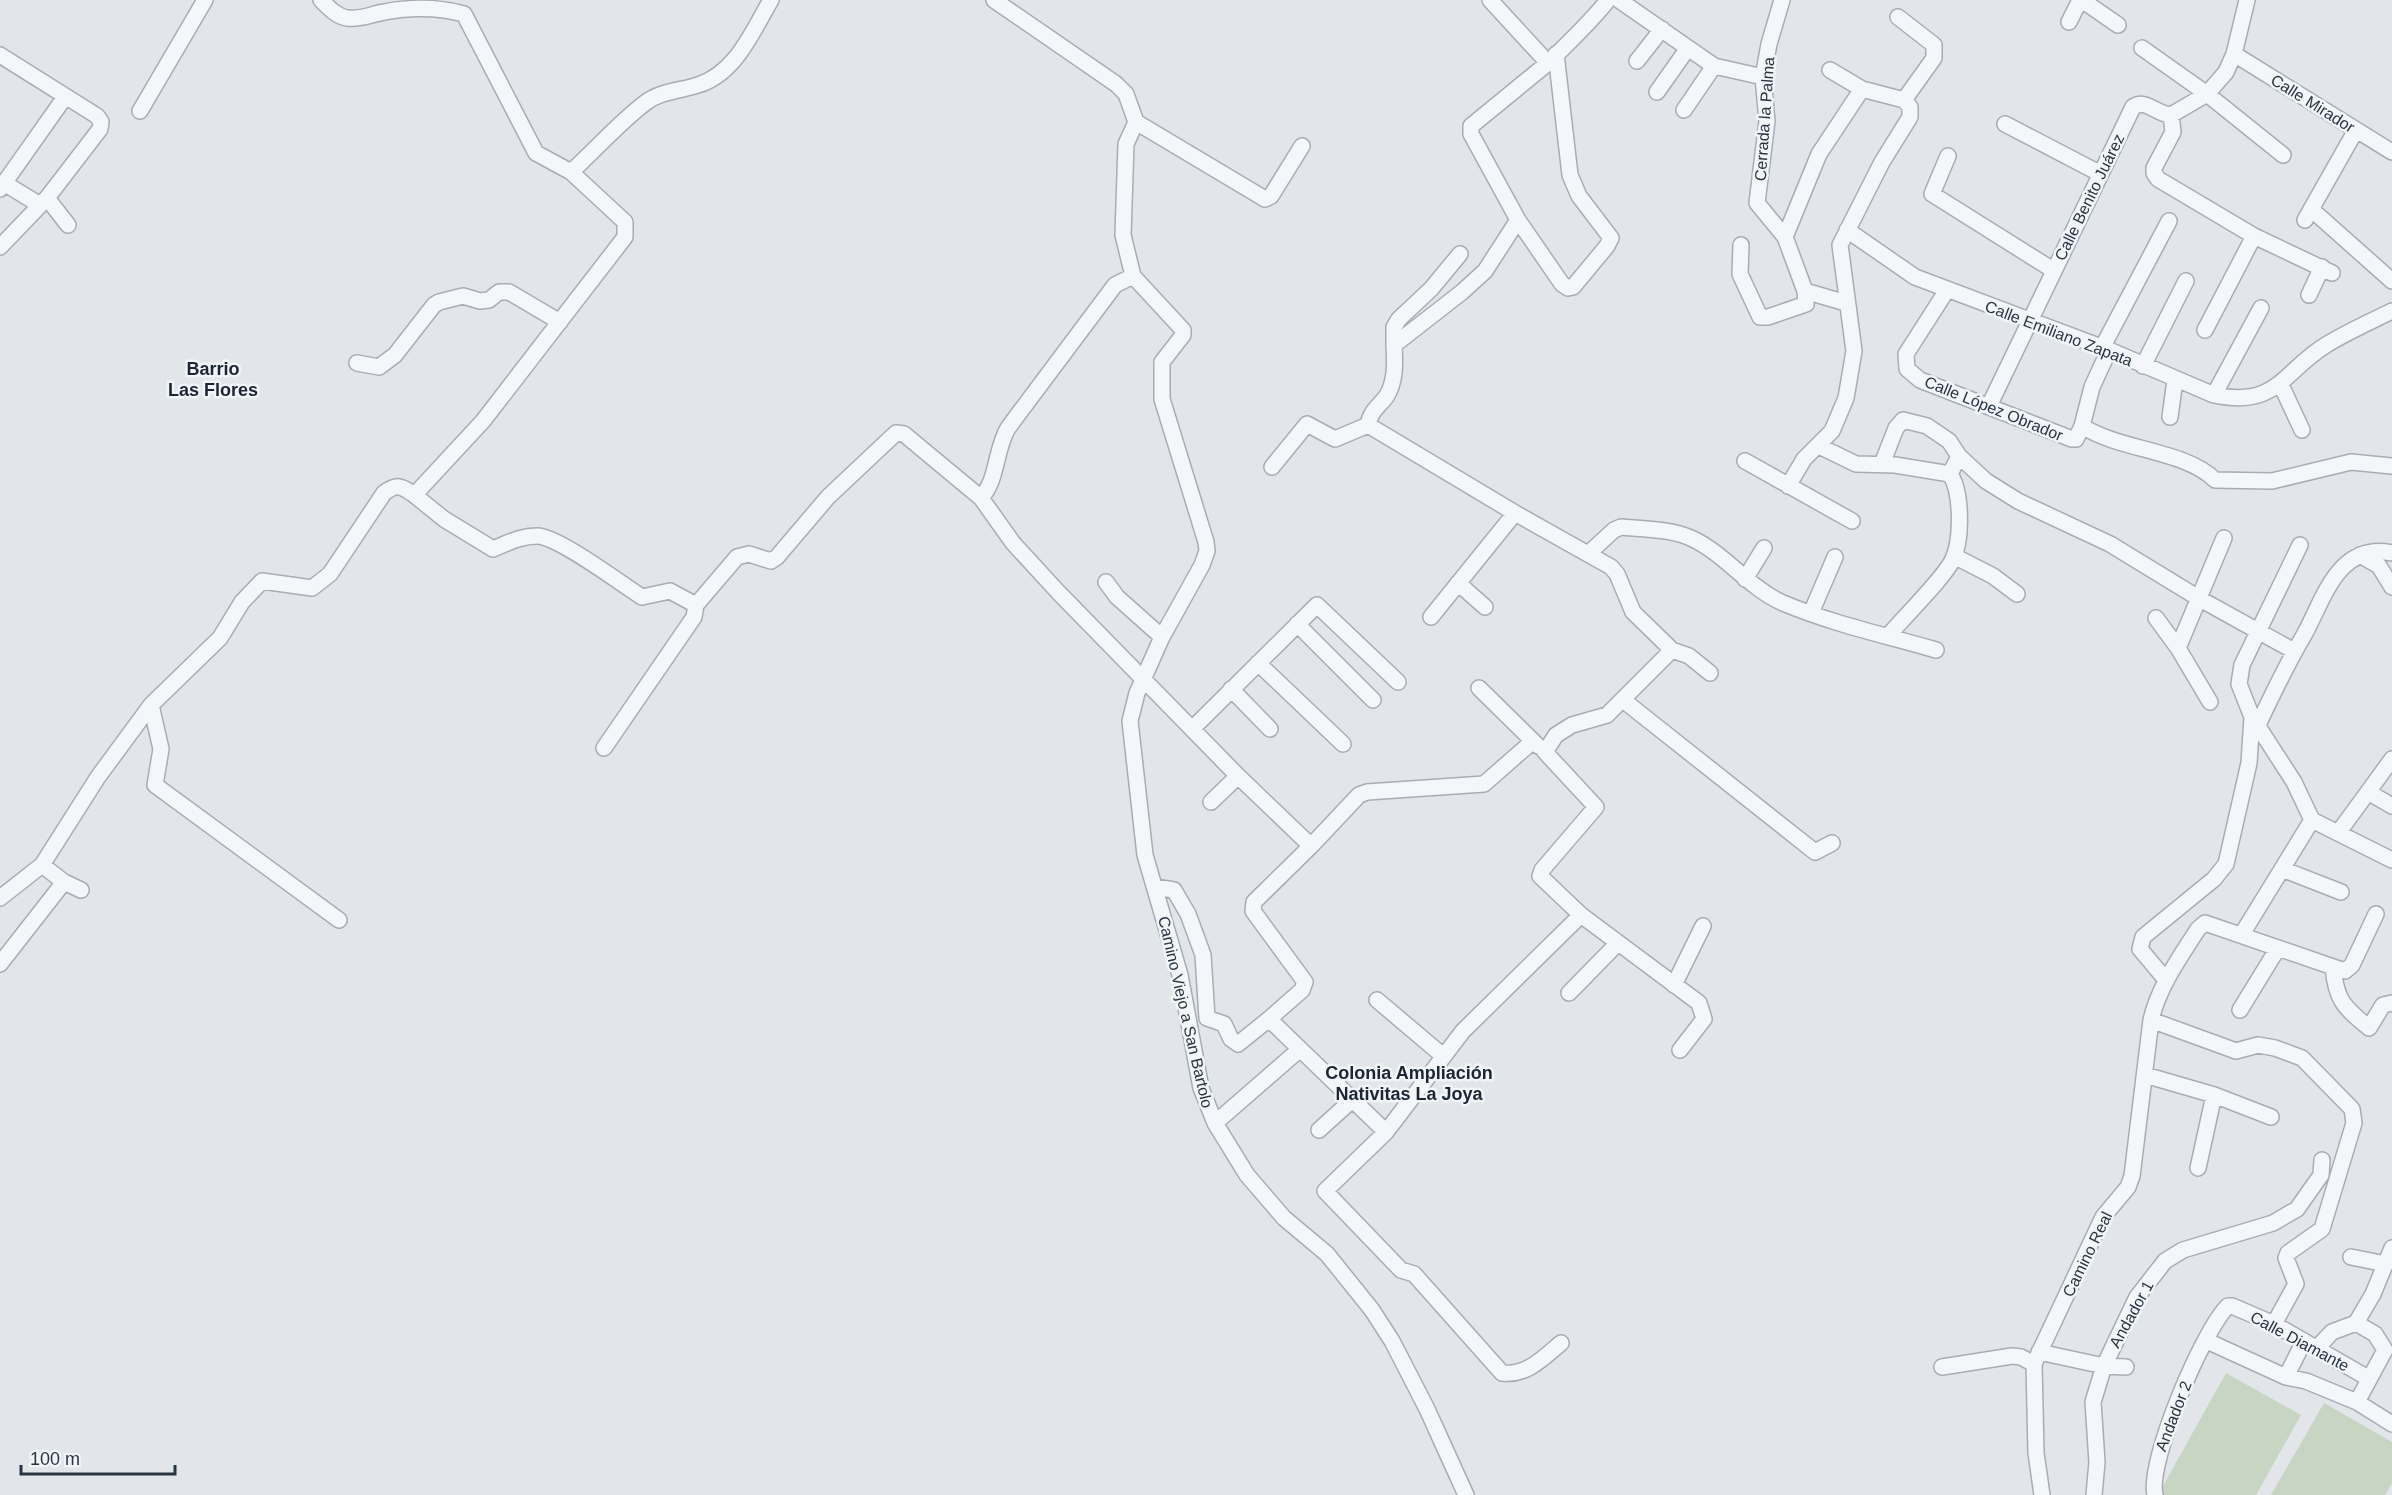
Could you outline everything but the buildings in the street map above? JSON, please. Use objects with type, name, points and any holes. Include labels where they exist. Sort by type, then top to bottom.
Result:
[{"type":"street","points":[[140,111],[205,0]]},
{"type":"street","points":[[321,0],[335,14],[356,19],[387,11],[416,9],[443,9],[464,14],[536,153],[571,172],[625,222],[627,229],[625,237],[483,421],[427,483],[413,494]]},
{"type":"street","points":[[571,172],[647,102],[663,93],[699,85],[726,69],[740,52],[771,0]]},
{"type":"street","points":[[994,0],[1116,84],[1126,94],[1136,122],[1265,199],[1270,196],[1302,146]]},
{"type":"street","points":[[1490,0],[1552,59],[1570,175],[1579,196],[1611,238],[1573,287],[1568,288],[1562,284],[1518,220],[1471,134],[1471,126],[1552,59],[1608,0]]},
{"type":"street","points":[[1619,0],[1637,4],[1662,29],[1714,66],[1763,77]]},
{"type":"street","name":"Cerrada la Palma","points":[[1782,0],[1769,44],[1763,77],[1767,121],[1757,202],[1785,237],[1805,291]]},
{"type":"street","points":[[2069,22],[2081,0],[2118,25]]},
{"type":"street","points":[[2247,0],[2234,54],[2226,72],[2207,94],[2171,114],[2173,132],[2154,173],[2166,183],[2254,236],[2327,270],[2309,295]]},
{"type":"street","points":[[1898,17],[1934,45],[1936,50],[1934,58],[1904,100]]},
{"type":"street","points":[[1637,62],[1662,29]]},
{"type":"street","points":[[1657,92],[1688,48]]},
{"type":"street","points":[[2142,48],[2207,94],[2283,155]]},
{"type":"street","name":"Calle Mirador","points":[[2234,54],[2392,152]]},
{"type":"street","points":[[0,55],[97,116],[101,122],[100,129],[43,202],[0,247]]},
{"type":"street","points":[[1684,110],[1714,66]]},
{"type":"street","points":[[1788,486],[1795,471],[1819,446],[1839,420],[1850,379],[1854,351],[1840,245],[1882,162],[1911,117],[1910,107],[1904,100],[1862,89],[1830,70]]},
{"type":"street","points":[[1785,237],[1820,154],[1862,89]]},
{"type":"street","points":[[65,97],[2,186],[43,202],[68,225]]},
{"type":"street","name":"Calle Benito Juárez","points":[[1989,406],[2053,270],[2087,206],[2099,173],[2133,107],[2145,104],[2165,115],[2171,114]]},
{"type":"street","points":[[981,498],[991,488],[999,443],[1008,428],[1115,285],[1132,276],[1123,235],[1126,144],[1136,122]]},
{"type":"street","points":[[2005,123],[2099,173]]},
{"type":"street","points":[[2356,130],[2308,214],[2392,281]]},
{"type":"street","points":[[1948,156],[1932,194],[2053,270]]},
{"type":"street","points":[[1394,345],[1462,292],[1485,270],[1518,220]]},
{"type":"street","points":[[2082,426],[2086,405],[2105,349],[2169,222]]},
{"type":"street","name":"Calle Emiliano Zapata","points":[[1847,230],[1915,277],[2105,349],[2214,395],[2241,398],[2264,393],[2281,385]]},
{"type":"street","points":[[2205,330],[2254,236]]},
{"type":"street","points":[[1741,245],[1740,274],[1760,317],[1768,318],[1801,307],[1806,304],[1805,291],[1846,303]]},
{"type":"street","points":[[1272,466],[1307,424],[1335,439],[1368,424],[1374,409],[1386,396],[1393,383],[1394,327],[1399,319],[1431,289],[1460,254]]},
{"type":"street","name":"Camino Viejo a San Bartolo","points":[[1132,276],[1183,330],[1183,335],[1162,362],[1162,399],[1206,542],[1202,565],[1162,637],[1132,709],[1131,734],[1145,855],[1180,975],[1201,1088],[1215,1123],[1247,1174],[1284,1218],[1327,1254],[1372,1310],[1392,1341],[1427,1408],[1466,1495]]},
{"type":"street","points":[[2144,366],[2186,281]]},
{"type":"street","name":"Calle López Obrador","points":[[1947,290],[1906,354],[1907,369],[1920,380],[2072,440],[2076,439],[2082,426],[2106,439],[2198,466],[2215,480],[2272,481],[2351,462],[2392,466]]},
{"type":"street","points":[[357,363],[379,367],[411,337],[434,305],[463,296],[480,301],[489,300],[500,292],[509,292],[560,322]]},
{"type":"street","points":[[2214,395],[2261,308]]},
{"type":"street","points":[[2302,430],[2281,385],[2327,345],[2392,311]]},
{"type":"street","points":[[2170,417],[2175,380]]},
{"type":"street","points":[[1882,464],[1896,428],[1903,420],[1927,426],[1949,441],[1959,456],[1986,481],[2018,501],[2110,543],[2200,599],[2294,651]]},
{"type":"street","points":[[1368,424],[1515,513],[1589,554],[1617,574],[1633,612],[1672,650],[1689,656],[1710,673]]},
{"type":"street","points":[[604,748],[694,617],[696,605],[737,557],[749,554],[771,561],[777,557],[828,497],[896,433],[904,434],[981,498],[1013,543],[1144,681],[1311,846]]},
{"type":"street","points":[[1819,446],[1857,464],[1882,464],[1950,474],[1956,483],[1959,498],[1954,556],[1888,636]]},
{"type":"street","points":[[1950,474],[1959,456]]},
{"type":"street","points":[[1745,461],[1852,521]]},
{"type":"street","points":[[0,898],[42,865],[98,777],[151,705],[220,638],[242,602],[262,581],[312,588],[330,574],[384,493],[394,486],[401,486],[444,519],[493,549],[519,537],[541,536],[562,545],[642,597],[670,591],[696,605]]},
{"type":"street","points":[[1431,617],[1515,513]]},
{"type":"street","points":[[1589,554],[1614,530],[1622,527],[1673,532],[1693,539],[1707,548],[1745,579],[1781,602],[1867,633],[1888,636],[1936,650]]},
{"type":"street","points":[[2178,648],[2224,538]]},
{"type":"street","points":[[2300,545],[2259,631],[2240,675],[2239,684],[2255,721],[2294,782],[2312,820],[2392,861]]},
{"type":"street","points":[[1745,579],[1764,548]]},
{"type":"street","points":[[2166,980],[2140,949],[2140,944],[2143,937],[2214,879],[2226,864],[2249,763],[2255,721],[2329,583],[2360,555],[2376,550],[2392,553]]},
{"type":"street","points":[[2360,555],[2379,566],[2392,587]]},
{"type":"street","points":[[1811,614],[1835,556]]},
{"type":"street","points":[[1954,556],[1993,576],[2018,594]]},
{"type":"street","points":[[1106,582],[1117,597],[1162,637]]},
{"type":"street","points":[[1458,583],[1485,607]]},
{"type":"street","points":[[1193,728],[1317,605],[1398,682]]},
{"type":"street","points":[[2156,618],[2178,648],[2210,702]]},
{"type":"street","points":[[1297,624],[1373,700]]},
{"type":"street","points":[[1545,753],[1556,735],[1585,720],[1601,718],[1623,700],[1672,650]]},
{"type":"street","points":[[1258,663],[1343,744]]},
{"type":"street","points":[[1479,688],[1596,807],[1542,870],[1540,876],[1581,915],[1699,1003],[1704,1019],[1680,1050]]},
{"type":"street","points":[[1231,689],[1270,729]]},
{"type":"street","points":[[1623,700],[1815,852],[1832,843]]},
{"type":"street","points":[[151,705],[161,749],[155,785],[339,920]]},
{"type":"street","points":[[1155,886],[1174,890],[1197,934],[1203,955],[1207,1018],[1224,1024],[1231,1040],[1238,1044],[1302,990],[1305,982],[1253,911],[1254,902],[1359,795],[1367,792],[1484,784],[1533,741]]},
{"type":"street","points":[[2338,833],[2392,759]]},
{"type":"street","points":[[1211,802],[1238,776]]},
{"type":"street","points":[[2368,792],[2392,806]]},
{"type":"street","points":[[2312,820],[2242,934],[2345,971],[2352,965],[2376,914]]},
{"type":"street","points":[[42,865],[64,882],[81,890]]},
{"type":"street","points":[[2282,869],[2341,892]]},
{"type":"street","points":[[0,964],[64,882]]},
{"type":"street","points":[[1561,1343],[1528,1369],[1513,1374],[1502,1373],[1414,1274],[1401,1270],[1327,1195],[1327,1186],[1386,1132],[1442,1055],[1517,975],[1581,915]]},
{"type":"street","name":"Camino Real","points":[[2042,1495],[2036,1453],[2037,1358],[2103,1217],[2128,1187],[2132,1176],[2151,1020],[2156,1001],[2166,980],[2198,929],[2205,923],[2242,934]]},
{"type":"street","points":[[1674,985],[1703,926]]},
{"type":"street","points":[[1569,993],[1618,942]]},
{"type":"street","points":[[2240,1010],[2278,948]]},
{"type":"street","points":[[2333,967],[2335,991],[2344,1006],[2369,1028],[2383,1005],[2392,1003]]},
{"type":"street","points":[[1377,1000],[1442,1055]]},
{"type":"street","points":[[1269,1019],[1351,1101],[1386,1132]]},
{"type":"street","points":[[2151,1020],[2236,1051],[2258,1045],[2275,1048],[2302,1058],[2352,1108],[2354,1123],[2334,1183],[2329,1210],[2322,1229],[2288,1252],[2286,1258],[2296,1284],[2274,1324]]},
{"type":"street","points":[[1215,1123],[1299,1050]]},
{"type":"street","points":[[2145,1075],[2214,1095],[2271,1117]]},
{"type":"street","points":[[2198,1168],[2214,1095]]},
{"type":"street","points":[[1319,1130],[1351,1101]]},
{"type":"street","name":"Andador 1","points":[[2094,1495],[2097,1462],[2093,1402],[2104,1366],[2137,1298],[2165,1261],[2183,1250],[2273,1223],[2296,1209],[2321,1175],[2322,1160]]},
{"type":"street","points":[[2286,1377],[2311,1344],[2332,1332],[2356,1323],[2373,1294],[2392,1248]]},
{"type":"street","points":[[2351,1257],[2386,1264]]},
{"type":"street","name":"Calle Diamante","points":[[2232,1306],[2274,1324],[2368,1378]]},
{"type":"street","name":"Andador 2","points":[[2155,1495],[2153,1486],[2157,1457],[2186,1382],[2224,1310],[2232,1306]]},
{"type":"street","points":[[2356,1323],[2375,1334],[2388,1353],[2368,1378],[2357,1402]]},
{"type":"street","points":[[2207,1341],[2286,1377],[2306,1382],[2357,1402],[2392,1424]]},
{"type":"street","points":[[1942,1367],[2012,1356],[2126,1367]]},
{"type":"green space","points":[[2226,1373],[2301,1415],[2256,1495],[2158,1495]]},
{"type":"green space","points":[[2324,1403],[2392,1442],[2392,1483],[2385,1495],[2271,1495]]},
{"type":"district","name":"Barrio Las Flores","points":[[213,379]]},
{"type":"district","name":"Colonia Ampliación Nativitas La Joya","points":[[1409,1083]]}]
